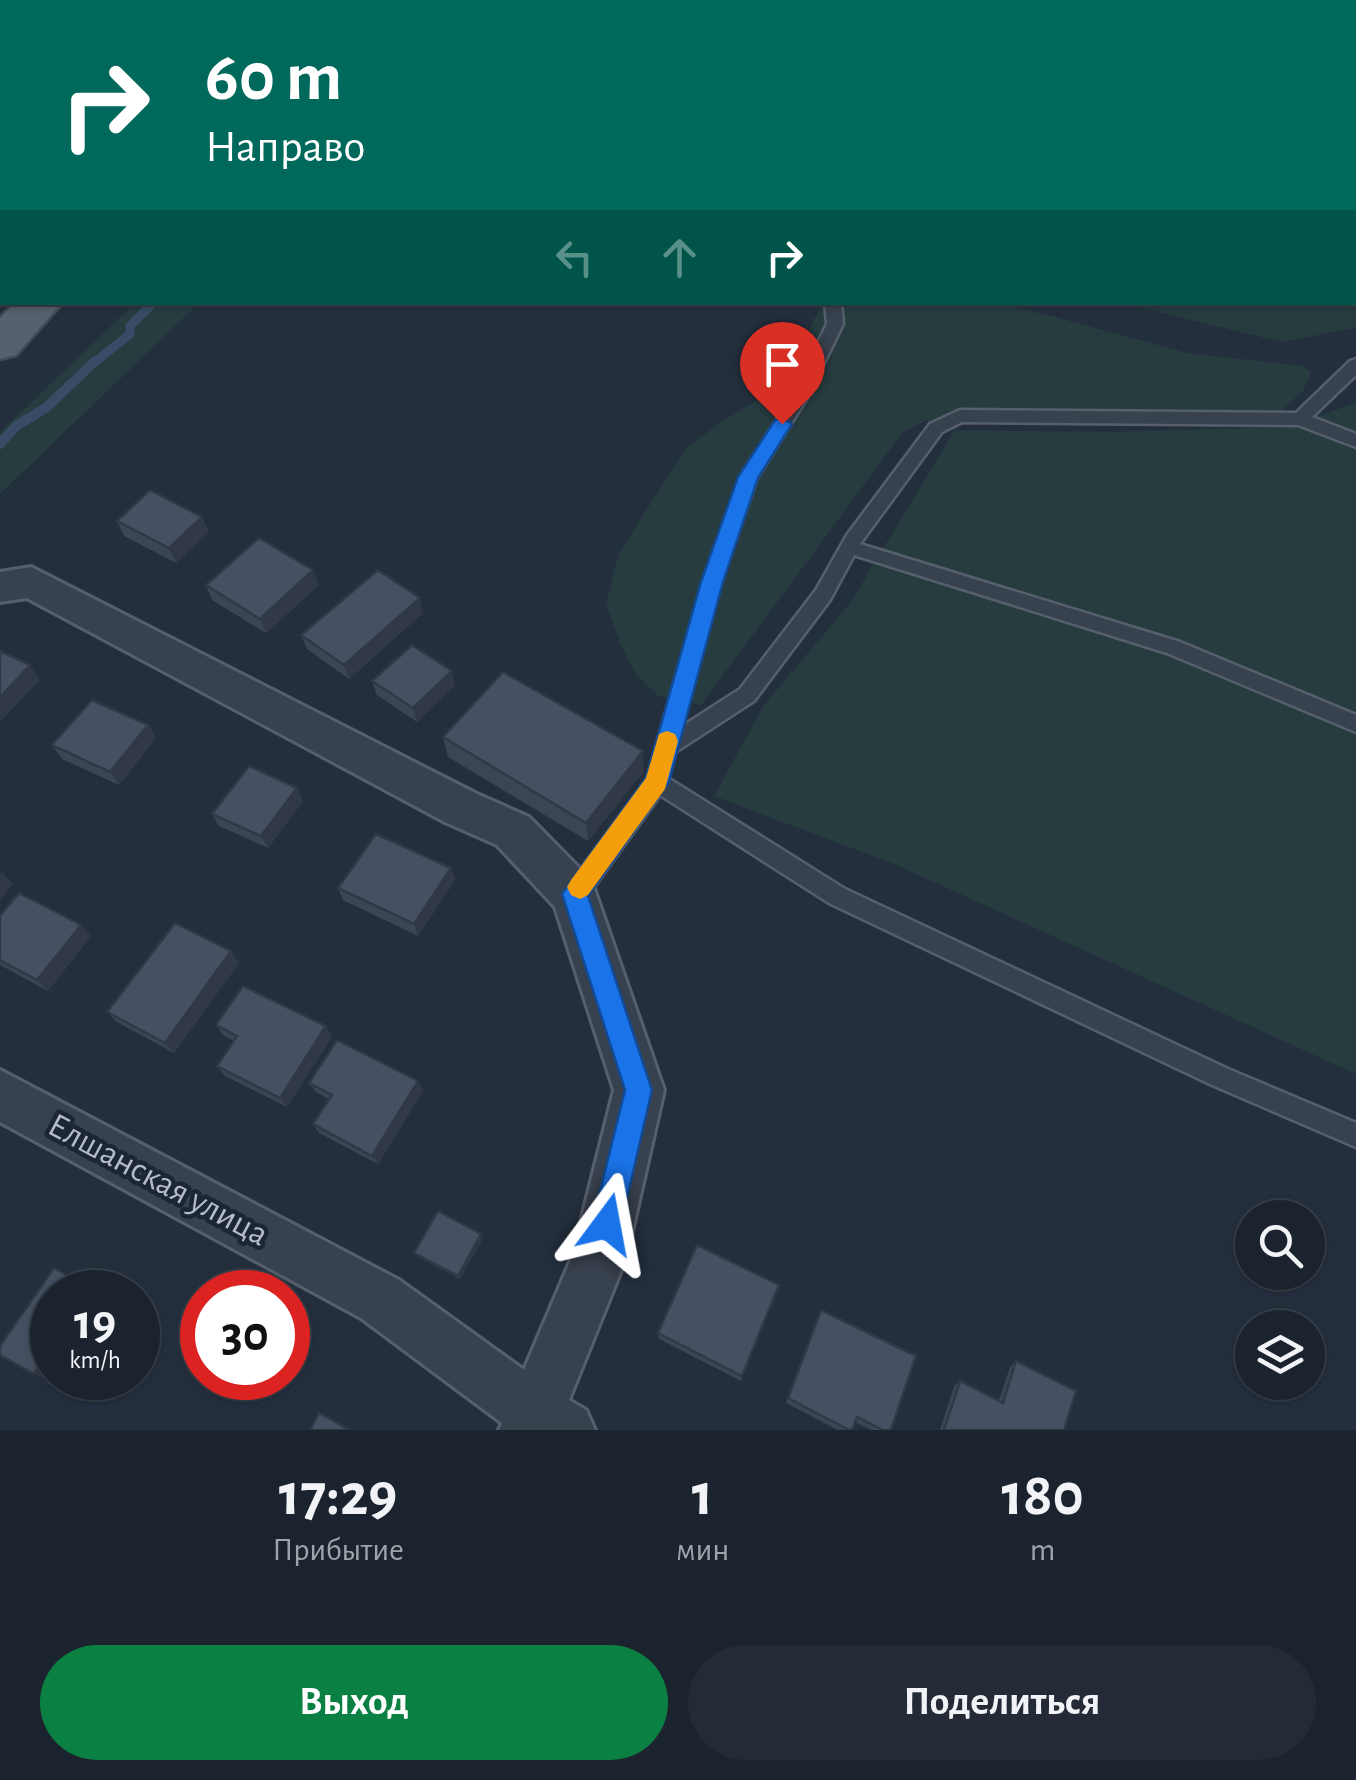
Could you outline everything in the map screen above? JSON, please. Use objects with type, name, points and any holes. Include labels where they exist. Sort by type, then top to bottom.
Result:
[{"type":"main road","points":[[0,344],[39,305]]},
{"type":"street","points":[[0,587],[31,582],[461,808],[513,831],[574,894],[638,1090],[599,1258],[544,1425]]},
{"type":"street","name":"Елшанская улица","points":[[0,1095],[380,1299],[544,1425]]},
{"type":"lane","points":[[574,894],[657,782],[712,582],[748,477],[799,398],[835,324],[833,305]]},
{"type":"lane","points":[[1300,419],[1356,365]]},
{"type":"lane","points":[[665,748],[746,694],[823,595],[849,547],[936,428],[960,416],[1300,419],[1356,441]]},
{"type":"lane","points":[[849,547],[1173,647],[1356,724]]},
{"type":"lane","points":[[657,782],[837,896],[1220,1077],[1356,1135]]},
{"type":"green space","points":[[133,305],[197,305],[0,494],[0,432]]},
{"type":"green space","points":[[823,305],[1010,305],[1188,353],[1302,366],[1311,372],[1303,391],[1283,409],[1252,424],[1089,426],[925,421],[903,432],[701,705],[658,696],[636,675],[606,603],[619,553],[686,448],[758,400],[778,381]]},
{"type":"green space","points":[[1130,305],[1356,305],[1356,328],[1281,342]]},
{"type":"green space","points":[[1356,403],[1356,1074],[894,864],[714,796],[764,705],[850,603],[955,430],[1102,432],[1285,427]]},
{"type":"building","points":[[150,490],[202,517],[169,548],[117,521]]},
{"type":"building","points":[[259,538],[313,570],[260,619],[206,585]]},
{"type":"building","points":[[378,570],[420,598],[344,665],[301,635]]},
{"type":"building","points":[[412,645],[452,671],[413,708],[372,681]]},
{"type":"building","points":[[0,651],[30,665],[0,697]]},
{"type":"building","points":[[503,672],[643,751],[586,823],[443,737]]},
{"type":"building","points":[[92,700],[148,725],[110,772],[52,745]]},
{"type":"building","points":[[249,766],[297,788],[261,836],[212,814]]},
{"type":"building","points":[[376,834],[451,868],[414,924],[338,888]]},
{"type":"building","points":[[19,893],[81,925],[37,980],[0,960],[0,916]]},
{"type":"building","points":[[175,923],[231,951],[165,1043],[107,1012]]},
{"type":"building","points":[[243,986],[326,1026],[280,1098],[217,1066],[237,1036],[216,1025]]},
{"type":"building","points":[[337,1040],[418,1081],[372,1156],[313,1124],[332,1095],[309,1083]]},
{"type":"building","points":[[438,1211],[481,1234],[458,1276],[414,1253]]},
{"type":"building","points":[[697,1245],[779,1285],[742,1376],[658,1333]]},
{"type":"building","points":[[30,1303],[30,1372],[0,1355],[0,1346]]},
{"type":"building","points":[[821,1310],[916,1356],[891,1430],[857,1417],[849,1430],[788,1398]]},
{"type":"building","points":[[1016,1361],[1076,1391],[1064,1430],[944,1430],[960,1381],[1003,1403]]},
{"type":"building","points":[[319,1413],[350,1430],[310,1430]]},
{"type":"waterway","points":[[91,365],[130,334],[130,326],[151,305]]},
{"type":"waterway","points":[[0,444],[16,426],[47,407],[94,362]]},
{"type":"slow traffic","points":[[580,887],[657,782],[667,741]]},
{"type":"route","points":[[607,1224],[638,1090],[574,894],[657,782],[712,582],[748,477],[782,424]]}]
